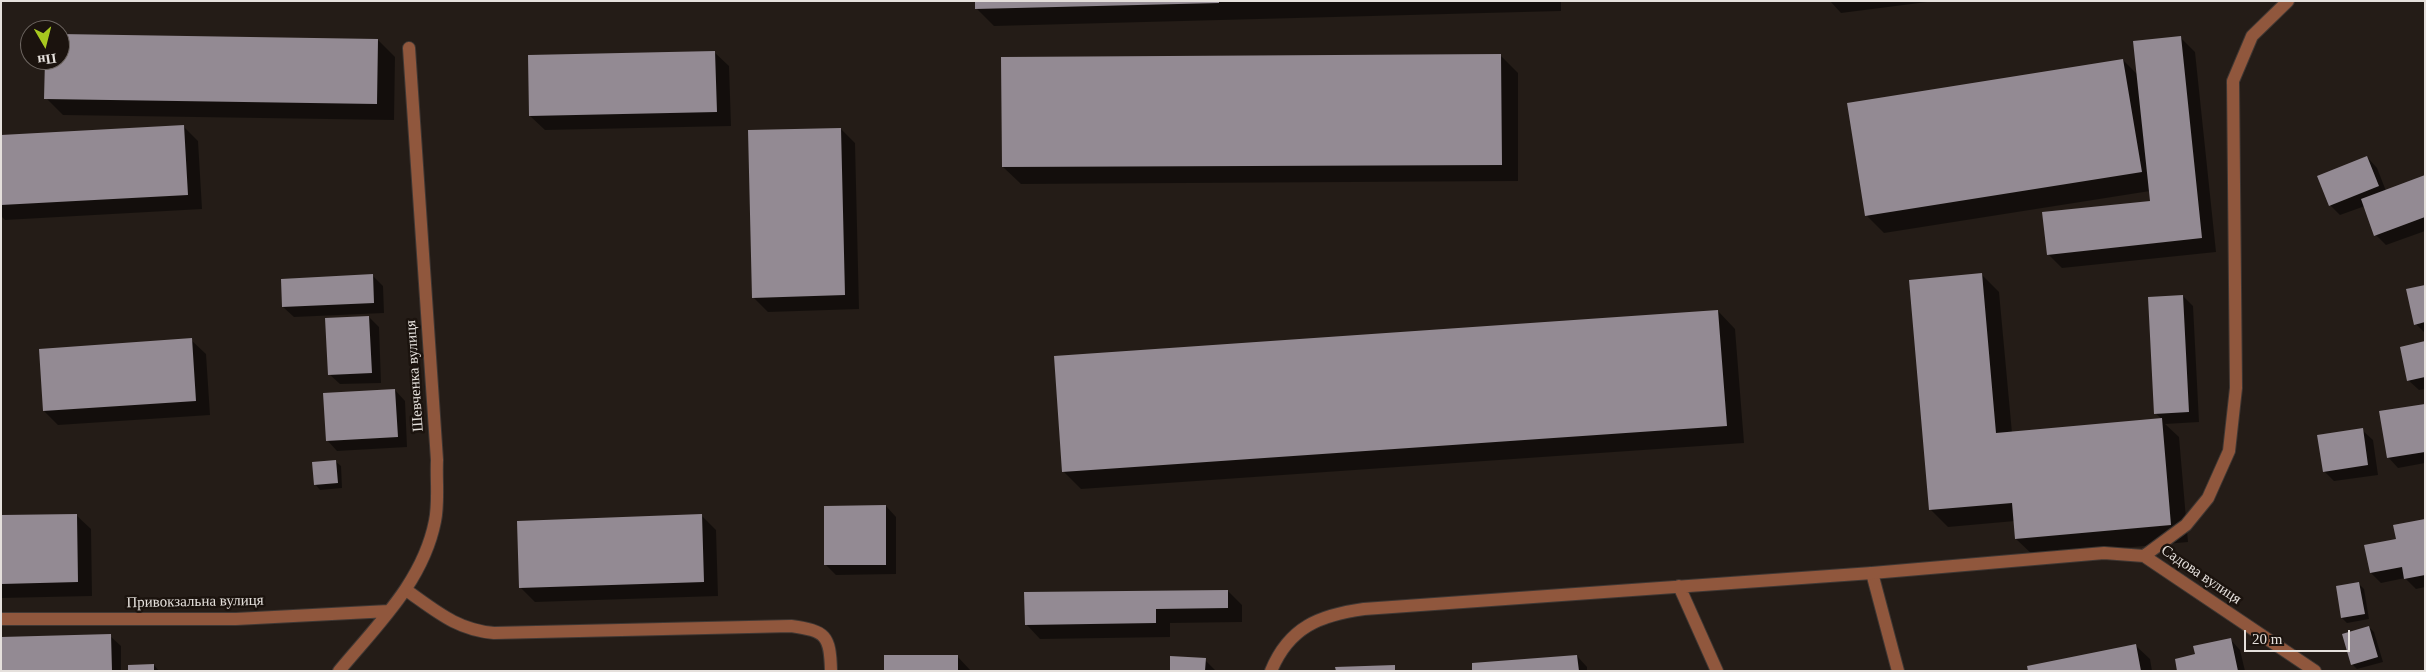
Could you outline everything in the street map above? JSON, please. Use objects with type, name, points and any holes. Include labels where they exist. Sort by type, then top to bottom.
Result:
[{"type":"street","points":[[1271,671],[1285,646],[1304,627],[1325,617],[1343,612],[2104,553],[2144,556],[2186,525],[2208,498],[2229,451],[2236,388],[2233,81],[2252,36],[2288,1]]},
{"type":"street","name":"Шевченка вулиця","points":[[339,671],[406,590],[425,556],[436,520],[437,460],[409,48]]},
{"type":"street","name":"Садова вулиця","points":[[2144,556],[2315,671]]},
{"type":"street","points":[[1872,572],[1898,671]]},
{"type":"street","points":[[1679,586],[1717,671]]},
{"type":"street","points":[[406,590],[454,623],[474,632],[791,626],[812,629],[823,635],[828,646],[831,671]]},
{"type":"street","name":"Привокзальна вулиця","points":[[1,619],[236,618],[389,611]]},
{"type":"building","points":[[975,1],[1219,1],[1219,3],[975,9]]},
{"type":"building","points":[[70,34],[378,39],[377,104],[44,99],[45,70],[70,70]]},
{"type":"building","points":[[2181,36],[2202,238],[2047,255],[2042,212],[2150,201],[2133,41]]},
{"type":"building","points":[[715,51],[717,112],[529,116],[528,55]]},
{"type":"building","points":[[1501,54],[1502,165],[1002,167],[1001,57]]},
{"type":"building","points":[[2123,59],[2142,172],[1865,216],[1847,103]]},
{"type":"building","points":[[184,125],[188,195],[1,205],[1,135]]},
{"type":"building","points":[[841,128],[845,295],[752,298],[748,130]]},
{"type":"building","points":[[2367,156],[2379,186],[2329,206],[2317,176]]},
{"type":"building","points":[[2425,175],[2425,217],[2374,236],[2361,199]]},
{"type":"building","points":[[1982,273],[1996,433],[2162,418],[2171,525],[2015,539],[2012,503],[1929,510],[1909,280]]},
{"type":"building","points":[[373,274],[374,303],[282,307],[281,279]]},
{"type":"building","points":[[2425,285],[2425,322],[2414,325],[2406,289]]},
{"type":"building","points":[[2183,295],[2189,412],[2154,414],[2148,297]]},
{"type":"building","points":[[1718,310],[1727,426],[1062,472],[1054,356]]},
{"type":"building","points":[[369,316],[372,373],[328,375],[325,318]]},
{"type":"building","points":[[192,338],[196,401],[43,411],[39,349]]},
{"type":"building","points":[[2425,341],[2425,377],[2407,381],[2400,347]]},
{"type":"building","points":[[395,389],[398,437],[326,441],[323,393]]},
{"type":"building","points":[[2425,404],[2425,452],[2387,458],[2379,411]]},
{"type":"building","points":[[2363,428],[2368,465],[2323,472],[2317,435]]},
{"type":"building","points":[[336,460],[338,483],[314,485],[312,462]]},
{"type":"building","points":[[886,505],[886,565],[824,565],[824,506]]},
{"type":"building","points":[[77,514],[78,582],[1,584],[1,515]]},
{"type":"building","points":[[702,514],[704,582],[519,588],[517,521]]},
{"type":"building","points":[[2425,519],[2425,575],[2404,579],[2402,567],[2370,573],[2364,545],[2396,539],[2393,525]]},
{"type":"building","points":[[2359,582],[2365,614],[2341,618],[2336,586]]},
{"type":"building","points":[[1228,590],[1228,608],[1156,609],[1156,623],[1025,625],[1024,592]]},
{"type":"building","points":[[2369,626],[2378,657],[2351,665],[2342,634]]},
{"type":"building","points":[[111,634],[112,671],[1,671],[1,637]]},
{"type":"building","points":[[2231,638],[2238,671],[2177,671],[2175,659],[2195,654],[2193,646]]},
{"type":"building","points":[[2136,644],[2141,671],[2028,671],[2027,666]]},
{"type":"building","points":[[884,655],[958,655],[958,671],[884,671]]},
{"type":"building","points":[[1577,655],[1579,671],[1472,671],[1472,663]]},
{"type":"building","points":[[1170,656],[1206,658],[1205,671],[1170,671]]},
{"type":"building","points":[[154,664],[154,671],[128,671],[128,665]]},
{"type":"building","points":[[1395,665],[1395,671],[1336,671],[1335,667]]}]
